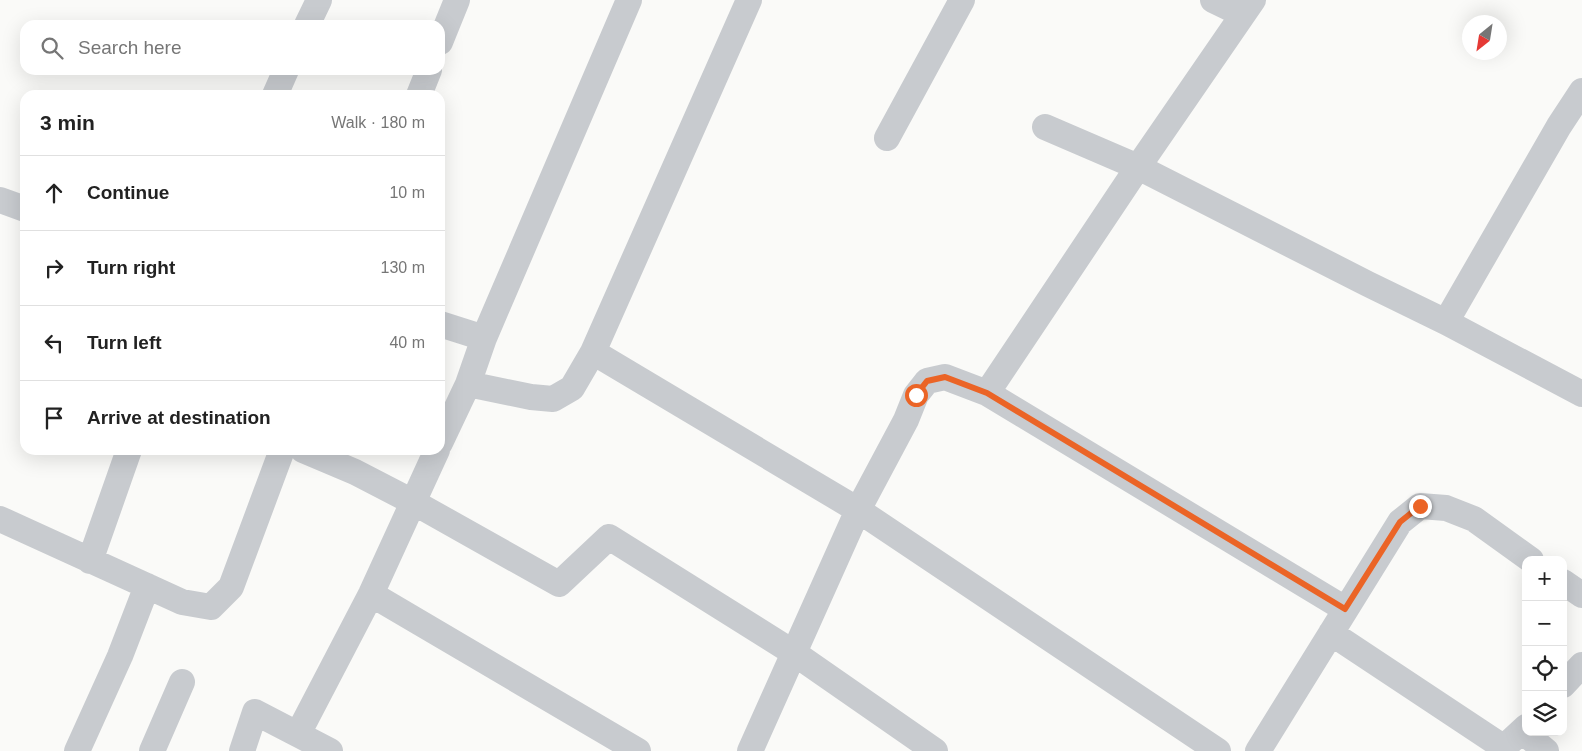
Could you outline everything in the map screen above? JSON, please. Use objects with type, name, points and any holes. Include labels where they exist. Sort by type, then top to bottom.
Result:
[{"type":"street","points":[[309,20],[319,0]]},
{"type":"street","points":[[445,30],[457,0]]},
{"type":"street","points":[[445,433],[468,384],[484,338],[629,0]]},
{"type":"street","points":[[468,384],[531,397],[553,399],[572,388],[593,352],[749,0]]},
{"type":"street","points":[[887,138],[962,0]]},
{"type":"street","points":[[987,393],[1247,7],[1213,0]]},
{"type":"street","points":[[276,90],[284,75]]},
{"type":"street","points":[[421,90],[427,75]]},
{"type":"street","points":[[1446,322],[1559,126],[1582,91]]},
{"type":"street","points":[[1045,127],[1138,167],[1446,322],[1582,394]]},
{"type":"street","points":[[0,200],[20,207]]},
{"type":"street","points":[[445,326],[484,338]]},
{"type":"street","points":[[593,352],[858,510],[1218,751]]},
{"type":"street","points":[[750,751],[858,510],[906,420],[916,395],[927,381],[945,377],[987,393],[1345,609]]},
{"type":"street","points":[[90,561],[127,455]]},
{"type":"street","points":[[3,528],[90,561],[182,602],[211,607],[231,587],[280,455]]},
{"type":"street","points":[[315,455],[355,472],[413,502],[559,584],[609,537],[794,653],[935,751]]},
{"type":"street","points":[[298,734],[371,594],[435,455]]},
{"type":"street","points":[[1258,751],[1400,522],[1420,506],[1446,508],[1474,519],[1526,556]]},
{"type":"street","points":[[1567,585],[1582,595]]},
{"type":"street","points":[[77,751],[120,656],[147,586]]},
{"type":"street","points":[[371,594],[638,751]]},
{"type":"street","points":[[1331,633],[1513,739],[1546,751]]},
{"type":"street","points":[[152,751],[182,682]]},
{"type":"street","points":[[242,751],[255,712],[330,751]]},
{"type":"route","points":[[916,395],[927,381],[945,377],[987,393],[1345,609],[1400,522],[1420,506]]}]
